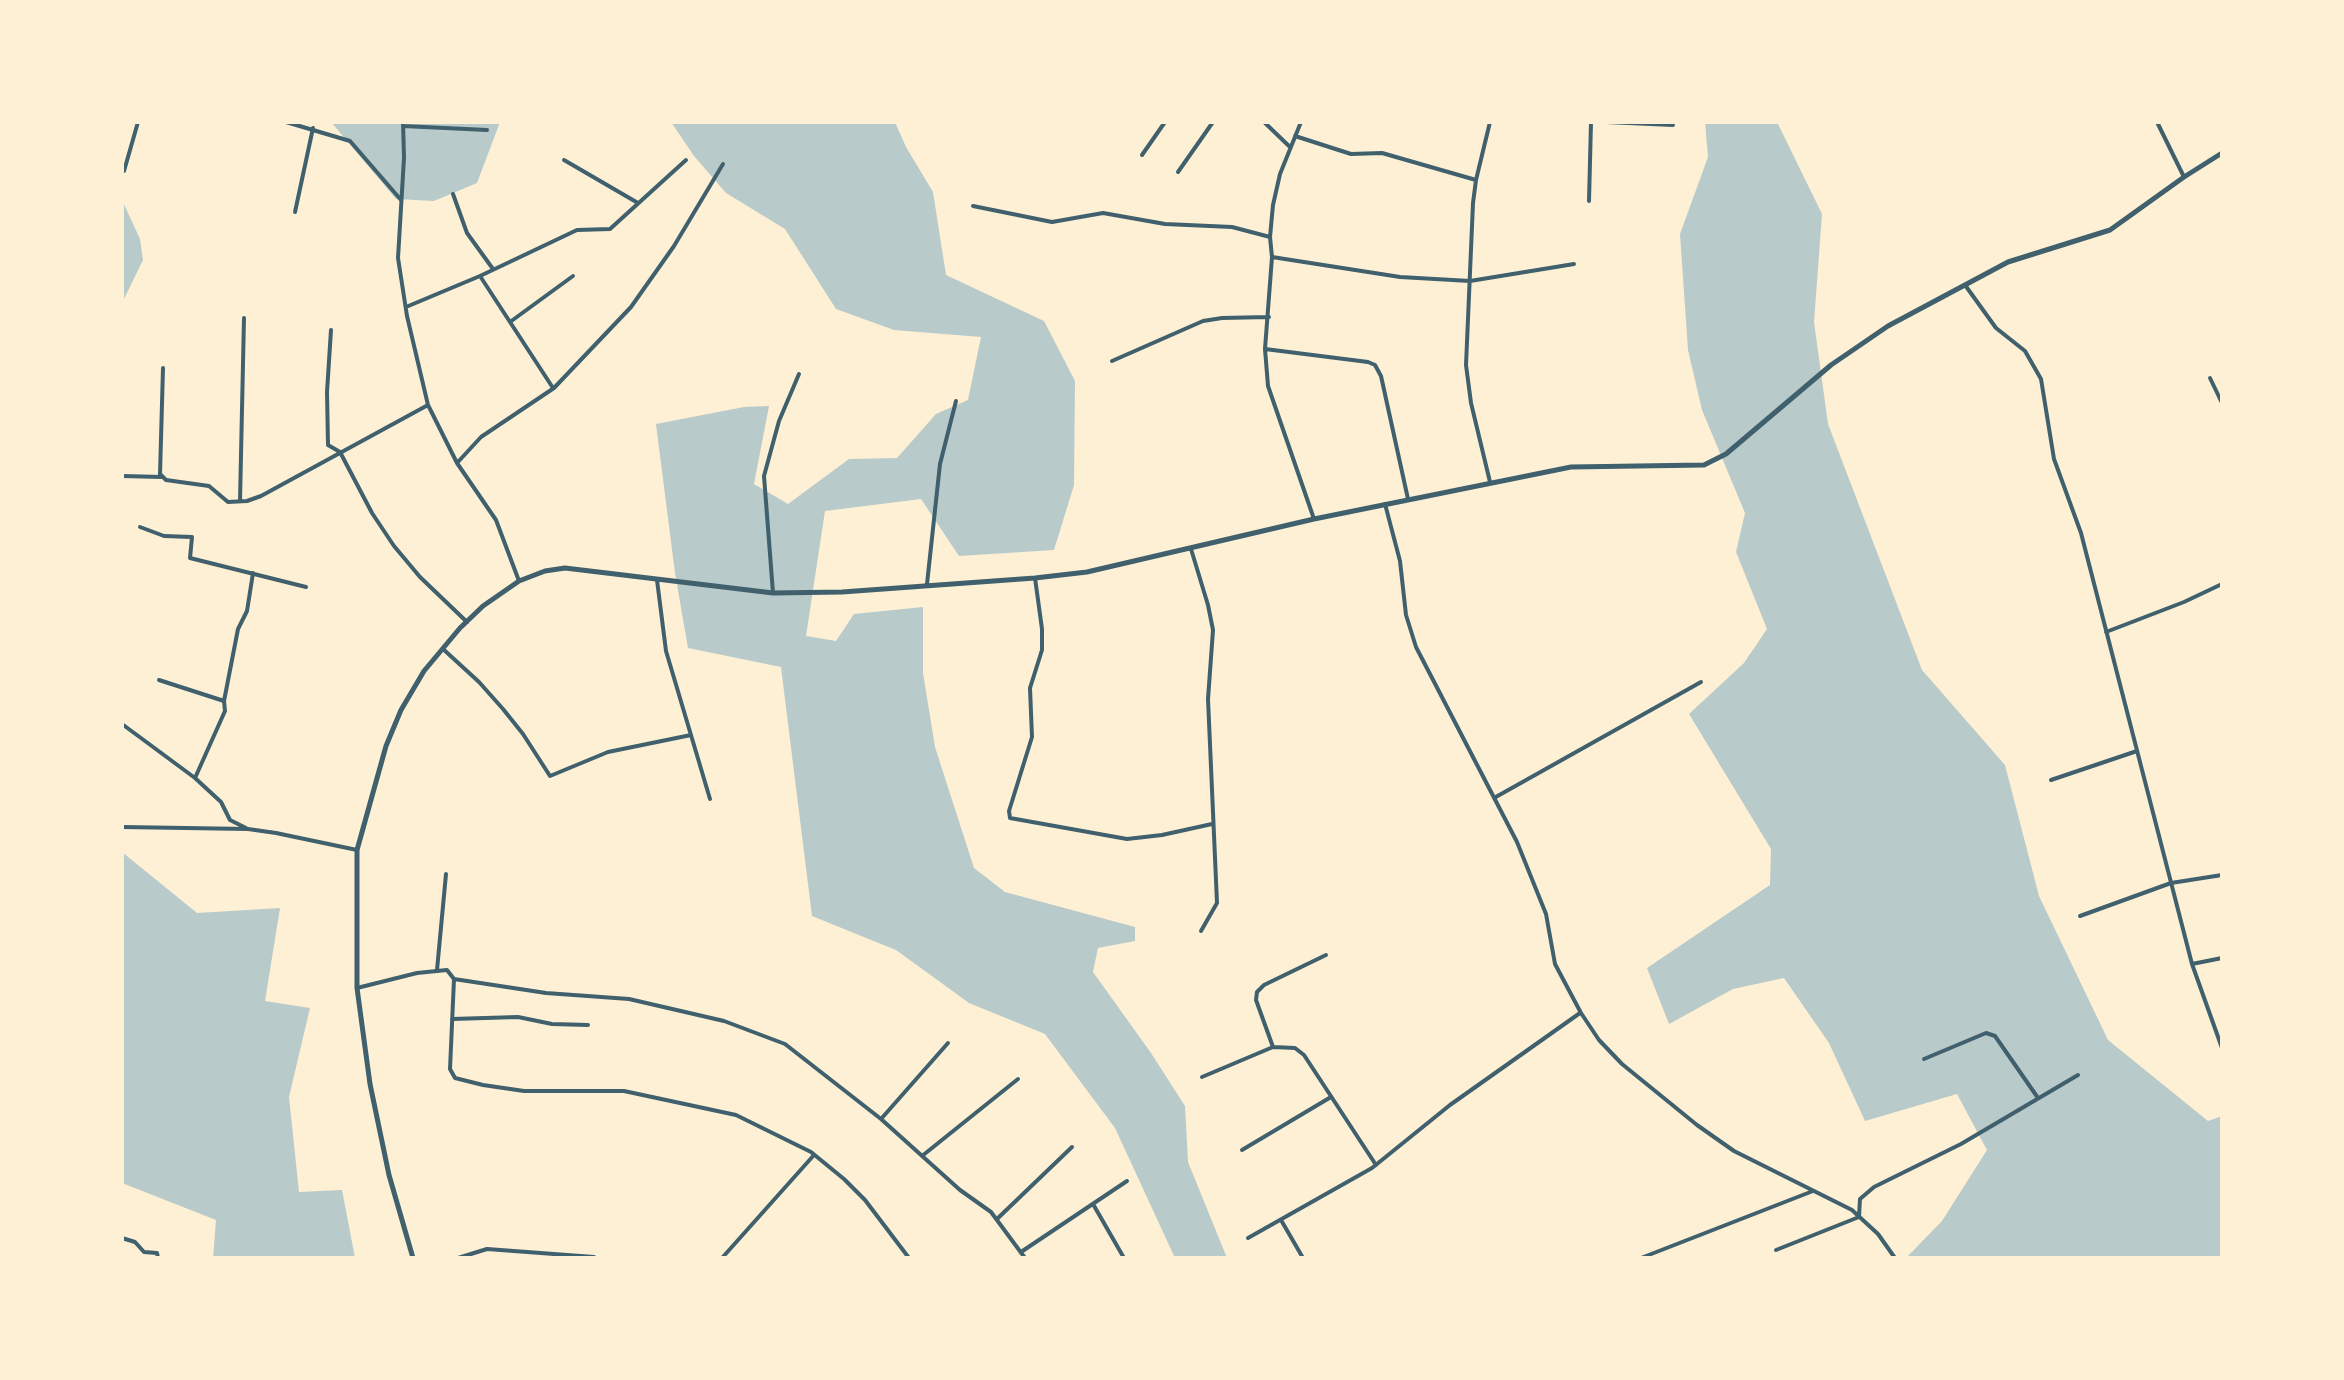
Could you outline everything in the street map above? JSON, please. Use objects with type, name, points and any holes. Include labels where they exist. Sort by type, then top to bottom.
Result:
[{"type":"street","points":[[124,171],[138,122]]},
{"type":"street","points":[[286,122],[350,141],[401,200]]},
{"type":"street","points":[[1142,155],[1165,122]]},
{"type":"street","points":[[1178,172],[1213,122]]},
{"type":"street","points":[[1264,122],[1290,147]]},
{"type":"street","points":[[1301,122],[1280,174],[1270,237],[1272,257],[1265,349],[1268,386],[1314,519]]},
{"type":"street","points":[[1490,122],[1476,180],[1466,365],[1471,403],[1490,482]]},
{"type":"street","points":[[1589,201],[1591,122]]},
{"type":"street","points":[[1606,122],[1673,125]]},
{"type":"street","points":[[2157,122],[2184,177]]},
{"type":"street","points":[[487,130],[403,124],[398,258],[428,405],[457,463],[496,520],[519,581]]},
{"type":"street","points":[[295,212],[313,128]]},
{"type":"street","points":[[1295,136],[1351,154],[1382,153],[1476,180]]},
{"type":"street","points":[[413,1258],[379,1136],[357,988],[357,850],[386,746],[401,710],[424,671],[483,606],[519,581],[545,571],[565,568],[773,593],[842,592],[1035,578],[1087,572],[1314,519],[1571,467],[1704,465],[1715,461],[1757,431],[1846,353],[1888,326],[1964,283],[2034,252],[2088,239],[2110,230],[2222,153]]},
{"type":"street","points":[[564,160],[638,203]]},
{"type":"street","points":[[406,307],[577,230],[610,229],[686,160]]},
{"type":"street","points":[[457,463],[481,437],[554,388],[631,307],[674,246],[723,164]]},
{"type":"street","points":[[453,194],[467,233],[493,270]]},
{"type":"street","points":[[973,206],[1052,222],[1103,213],[1165,224],[1232,227],[1270,237]]},
{"type":"street","points":[[1272,257],[1400,277],[1470,281],[1574,264]]},
{"type":"street","points":[[480,276],[554,388]]},
{"type":"street","points":[[510,322],[573,276]]},
{"type":"street","points":[[1964,283],[1990,321],[2025,351],[2038,371],[2054,459],[2078,521],[2192,964],[2222,1048]]},
{"type":"street","points":[[1112,361],[1203,321],[1269,317]]},
{"type":"street","points":[[240,501],[244,318]]},
{"type":"street","points":[[331,330],[328,445],[340,452],[372,513],[394,546],[420,577],[467,622]]},
{"type":"street","points":[[1265,349],[1375,365],[1381,376],[1408,499]]},
{"type":"street","points":[[162,477],[163,368]]},
{"type":"street","points":[[773,593],[764,476],[779,421],[799,374]]},
{"type":"street","points":[[2210,378],[2222,403]]},
{"type":"street","points":[[927,584],[940,464],[956,401]]},
{"type":"street","points":[[122,476],[162,477],[206,485],[225,501],[240,501],[261,496],[428,405]]},
{"type":"street","points":[[1385,504],[1400,561],[1409,630],[1517,842],[1548,921],[1552,955],[1581,1013],[1599,1040],[1622,1064],[1734,1151],[1852,1210],[1878,1234],[1895,1258]]},
{"type":"street","points":[[140,527],[164,536],[192,537],[190,558],[216,567],[306,587]]},
{"type":"street","points":[[1191,549],[1213,630],[1208,699],[1217,903],[1201,931]]},
{"type":"street","points":[[195,778],[225,711],[224,701],[238,629],[247,611],[253,573]]},
{"type":"street","points":[[1035,578],[1042,650],[1030,688],[1032,737],[1009,811],[1010,818],[1127,839],[1212,824]]},
{"type":"street","points":[[657,580],[666,651],[710,799]]},
{"type":"street","points":[[2106,632],[2222,584]]},
{"type":"street","points":[[443,649],[503,709],[550,776],[608,752],[691,735]]},
{"type":"street","points":[[159,680],[224,701]]},
{"type":"street","points":[[1494,798],[1701,682]]},
{"type":"street","points":[[122,724],[195,778],[221,802],[230,820],[248,829]]},
{"type":"street","points":[[2051,780],[2137,751]]},
{"type":"street","points":[[122,827],[248,829],[357,850]]},
{"type":"street","points":[[437,970],[446,874]]},
{"type":"street","points":[[2080,916],[2171,883],[2222,875]]},
{"type":"street","points":[[1273,1047],[1256,1000],[1257,992],[1264,985],[1326,955]]},
{"type":"street","points":[[2192,964],[2222,958]]},
{"type":"street","points":[[357,988],[447,970],[454,979],[450,1069],[455,1078],[524,1091],[624,1091],[722,1111],[765,1127],[814,1155],[844,1179],[865,1200],[909,1258]]},
{"type":"street","points":[[454,979],[546,993],[629,999],[724,1021],[785,1044],[881,1119],[997,1219],[1025,1258]]},
{"type":"street","points":[[1248,1238],[1376,1165],[1450,1105],[1581,1013]]},
{"type":"street","points":[[452,1019],[518,1017],[552,1024],[588,1025]]},
{"type":"street","points":[[1924,1059],[1986,1033],[1995,1036],[2038,1098]]},
{"type":"street","points":[[881,1119],[948,1043]]},
{"type":"street","points":[[1202,1077],[1273,1047],[1295,1048],[1304,1055],[1376,1165]]},
{"type":"street","points":[[1859,1217],[1860,1199],[1874,1187],[1961,1144],[2078,1075]]},
{"type":"street","points":[[922,1156],[1018,1079]]},
{"type":"street","points":[[1242,1150],[1331,1097]]},
{"type":"street","points":[[997,1219],[1072,1147]]},
{"type":"street","points":[[722,1258],[814,1155]]},
{"type":"street","points":[[1021,1252],[1127,1181]]},
{"type":"street","points":[[1641,1258],[1813,1191]]},
{"type":"street","points":[[1093,1204],[1124,1258]]},
{"type":"street","points":[[1776,1250],[1859,1217]]},
{"type":"street","points":[[1281,1220],[1303,1258]]},
{"type":"street","points":[[122,1238],[135,1242],[144,1252],[157,1253],[158,1258]]},
{"type":"street","points":[[458,1258],[487,1249],[594,1257]]},
{"type":"shaded area","points":[[331,122],[500,122],[477,183],[434,201],[396,199]]},
{"type":"shaded area","points":[[671,122],[895,122],[933,192],[946,275],[1044,321],[1075,381],[1074,485],[1054,550],[959,556],[921,499],[825,511],[806,636],[836,641],[854,614],[923,607],[923,673],[935,747],[974,868],[1005,892],[1135,927],[1135,941],[1098,948],[1093,972],[1185,1106],[1188,1162],[1227,1258],[1175,1258],[1115,1128],[1045,1034],[969,1003],[896,950],[812,916],[781,667],[688,648],[656,424],[744,407],[769,406],[754,484],[788,504],[849,459],[897,458],[936,414],[968,400],[981,337],[894,330],[836,309],[785,229],[726,193],[694,156]]},
{"type":"shaded area","points":[[1705,122],[1777,122],[1822,214],[1814,322],[1828,424],[1922,670],[2005,765],[2039,896],[2108,1040],[2208,1121],[2222,1116],[2222,1258],[1906,1258],[1942,1221],[1987,1150],[1957,1094],[1865,1121],[1829,1043],[1784,978],[1733,989],[1669,1024],[1647,968],[1770,885],[1771,849],[1689,714],[1744,663],[1767,629],[1736,552],[1745,513],[1702,410],[1688,350],[1680,234],[1708,157]]},
{"type":"shaded area","points":[[122,200],[140,239],[143,260],[122,303]]},
{"type":"shaded area","points":[[122,852],[197,913],[280,908],[265,1001],[310,1008],[289,1097],[299,1192],[342,1190],[355,1258],[213,1258],[216,1220],[122,1183]]}]
